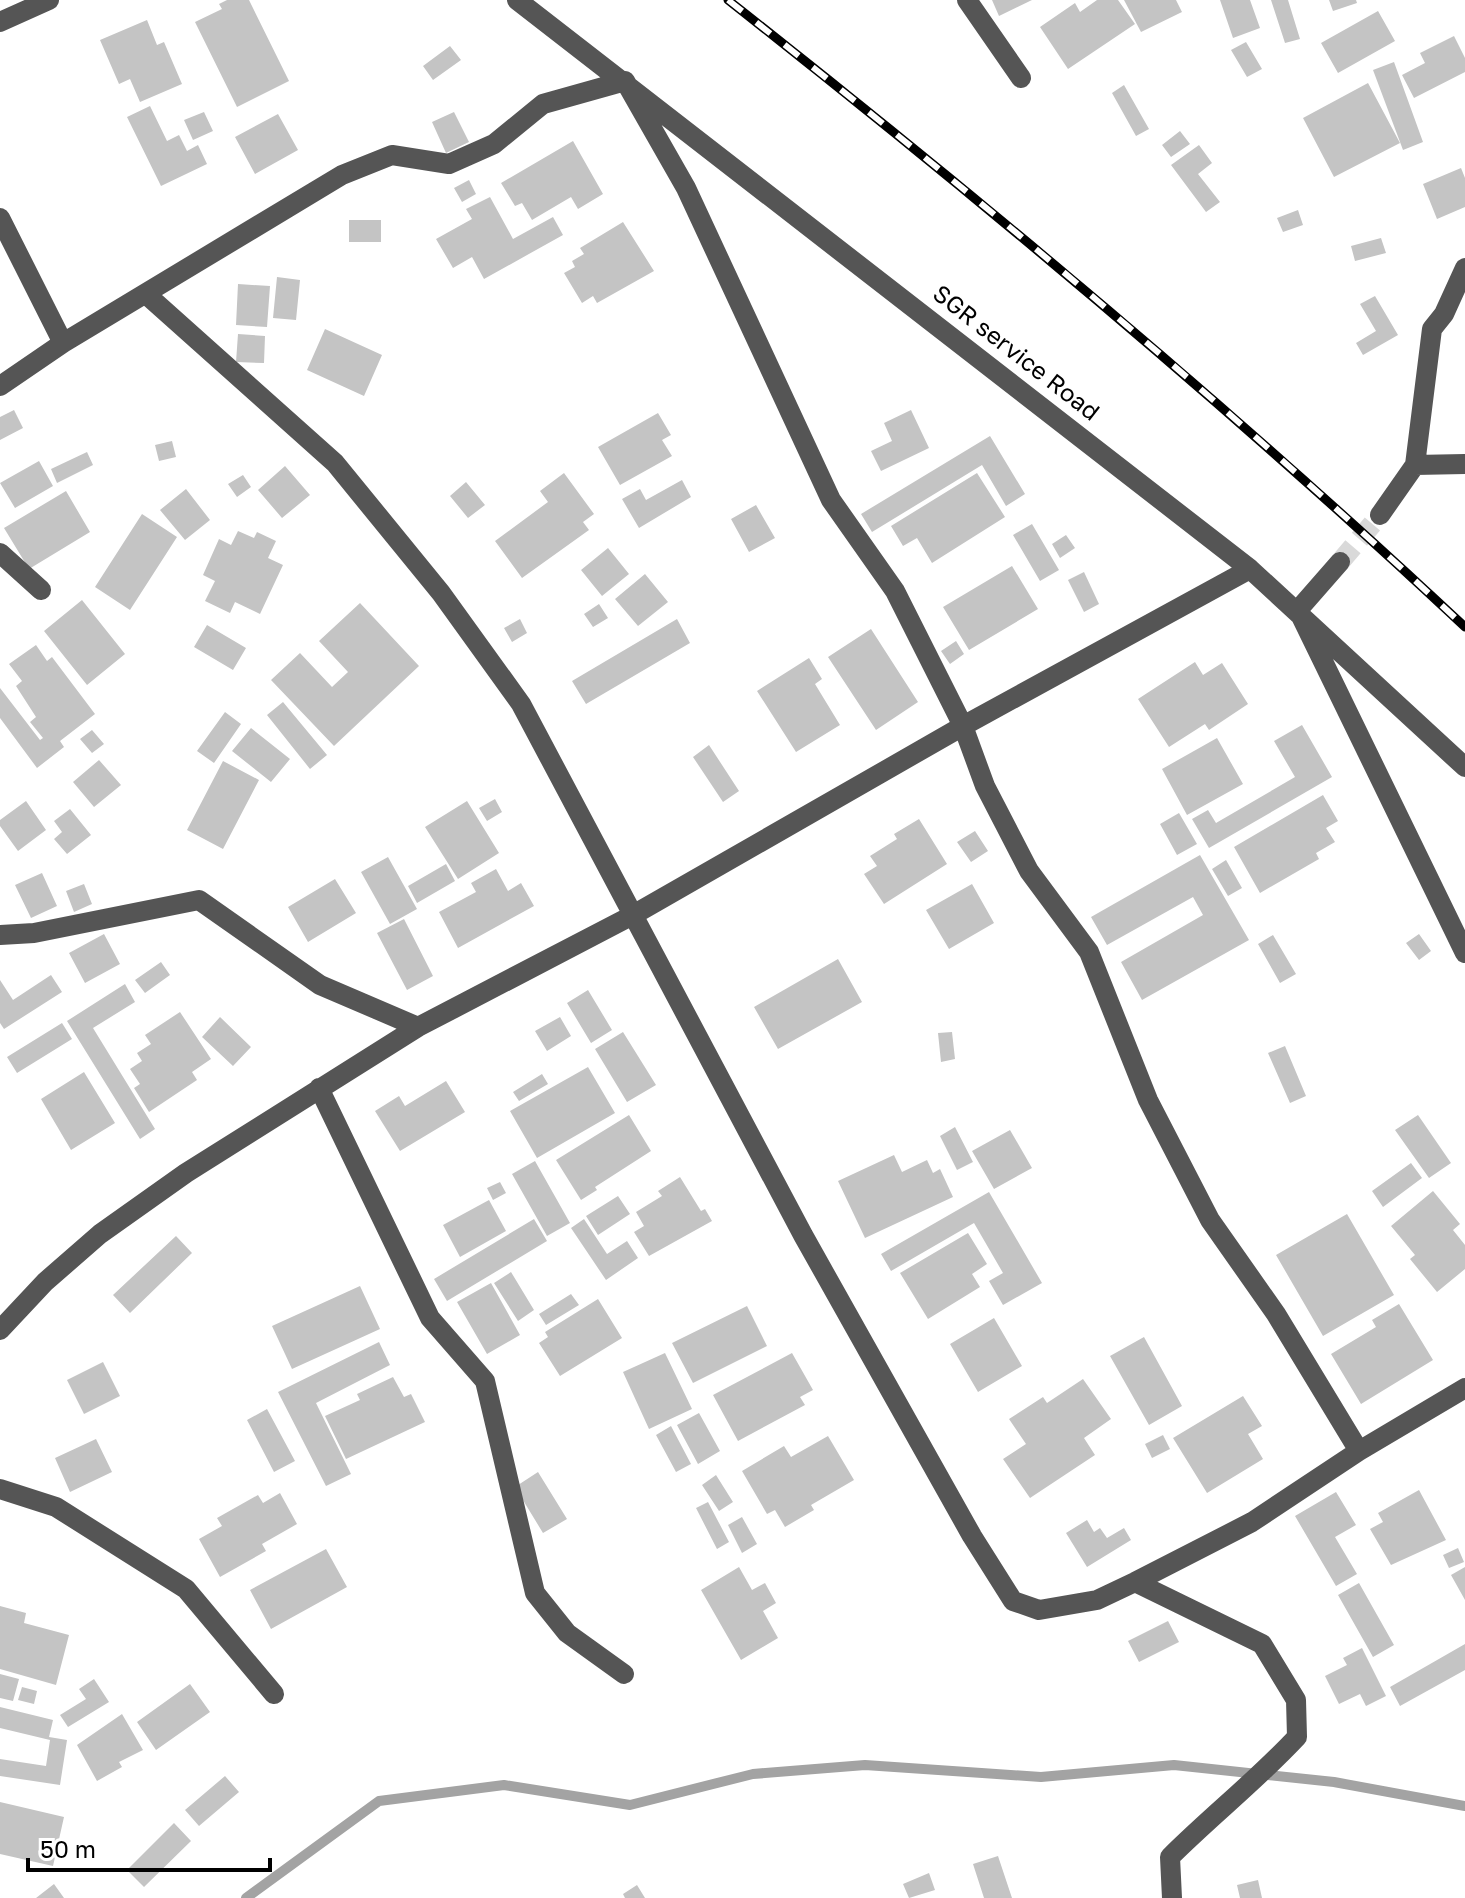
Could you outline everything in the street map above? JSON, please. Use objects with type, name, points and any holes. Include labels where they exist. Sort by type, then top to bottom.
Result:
[{"type":"street","points":[[0,22],[49,0]]},
{"type":"street","name":"SGR service Road","points":[[517,0],[1250,569],[1298,610],[1370,683],[1465,767]]},
{"type":"street","points":[[967,0],[1021,78]]},
{"type":"street","points":[[0,386],[63,343],[342,175],[392,155],[449,164],[494,144],[543,104],[625,81],[686,188],[831,500],[895,591],[963,726],[985,786],[1029,871],[1089,952],[1148,1100],[1210,1220],[1276,1314],[1359,1451]]},
{"type":"street","points":[[0,218],[63,343]]},
{"type":"street","points":[[1380,515],[1415,465],[1432,329],[1444,314],[1465,268]]},
{"type":"street","points":[[147,295],[335,463],[441,593],[521,704],[803,1235],[972,1536],[1013,1601],[1039,1610],[1097,1600],[1252,1522],[1359,1451],[1465,1388]]},
{"type":"street","points":[[1415,465],[1465,464]]},
{"type":"street","points":[[0,553],[41,590]]},
{"type":"street","points":[[1340,562],[1298,610],[1465,953]]},
{"type":"street","points":[[0,1330],[45,1282],[100,1234],[186,1173],[418,1027],[633,915],[963,726],[1250,569]]},
{"type":"street","points":[[0,935],[34,933],[199,900],[320,985],[418,1027]]},
{"type":"street","points":[[319,1088],[430,1318],[485,1381],[535,1593],[567,1633],[624,1674]]},
{"type":"street","points":[[0,1489],[56,1507],[186,1589],[274,1694]]},
{"type":"street","points":[[1135,1582],[1262,1644],[1296,1700],[1297,1737],[1262,1774],[1212,1815],[1170,1857],[1172,1898]]},
{"type":"building","points":[[227,0],[249,0],[289,81],[237,107],[195,22],[222,9],[219,4]]},
{"type":"building","points":[[992,0],[1032,0],[999,16]]},
{"type":"building","points":[[1097,0],[1118,0],[1135,24],[1068,69],[1040,27],[1075,3],[1080,12]]},
{"type":"building","points":[[1124,0],[1176,0],[1182,12],[1141,32]]},
{"type":"building","points":[[1220,0],[1250,0],[1260,28],[1233,38]]},
{"type":"building","points":[[1271,0],[1288,0],[1300,39],[1285,43]]},
{"type":"building","points":[[1329,0],[1356,0],[1357,3],[1333,11]]},
{"type":"building","points":[[1378,11],[1395,41],[1338,73],[1321,43]]},
{"type":"building","points":[[147,20],[157,45],[164,42],[182,84],[140,102],[130,79],[119,84],[100,40]]},
{"type":"building","points":[[1454,36],[1465,58],[1465,72],[1414,98],[1402,75],[1425,63],[1420,53]]},
{"type":"building","points":[[1246,42],[1262,69],[1247,77],[1231,50]]},
{"type":"building","points":[[450,46],[461,60],[433,80],[423,66]]},
{"type":"building","points":[[1394,62],[1423,142],[1403,150],[1373,70]]},
{"type":"building","points":[[1368,83],[1400,143],[1334,177],[1303,118]]},
{"type":"building","points":[[1124,85],[1149,129],[1136,136],[1112,93]]},
{"type":"building","points":[[150,106],[167,141],[179,135],[187,151],[198,145],[207,164],[161,186],[127,117]]},
{"type":"building","points":[[204,112],[213,131],[193,140],[184,120]]},
{"type":"building","points":[[454,112],[469,142],[446,153],[432,122]]},
{"type":"building","points":[[278,114],[298,150],[255,174],[235,137]]},
{"type":"building","points":[[1180,131],[1190,144],[1171,157],[1162,145]]},
{"type":"building","points":[[573,141],[603,194],[578,209],[571,197],[532,220],[522,203],[515,206],[501,183]]},
{"type":"building","points":[[1199,145],[1212,163],[1198,174],[1220,202],[1206,212],[1171,165]]},
{"type":"building","points":[[1461,168],[1465,178],[1465,207],[1437,219],[1423,184]]},
{"type":"building","points":[[469,180],[476,194],[462,202],[454,188]]},
{"type":"building","points":[[490,197],[513,239],[553,217],[563,235],[484,279],[472,257],[453,268],[436,239],[472,219],[466,209]]},
{"type":"building","points":[[1298,210],[1303,225],[1283,232],[1277,218]]},
{"type":"building","points":[[349,220],[381,220],[381,242],[349,242]]},
{"type":"building","points":[[623,222],[654,271],[597,303],[593,296],[582,303],[564,273],[575,267],[572,261],[584,254],[580,248]]},
{"type":"building","points":[[1381,238],[1386,253],[1355,261],[1351,246]]},
{"type":"building","points":[[277,277],[300,280],[296,320],[273,318]]},
{"type":"building","points":[[238,284],[270,286],[267,327],[236,325]]},
{"type":"building","points":[[1375,296],[1398,335],[1363,355],[1356,343],[1376,331],[1360,304]]},
{"type":"building","points":[[325,329],[382,355],[364,396],[307,370]]},
{"type":"building","points":[[238,334],[265,336],[264,363],[236,362]]},
{"type":"building","points":[[14,410],[23,428],[0,440],[0,417]]},
{"type":"building","points":[[911,410],[929,448],[881,471],[871,451],[892,441],[884,423]]},
{"type":"building","points":[[658,413],[671,435],[662,440],[672,456],[620,485],[598,447]]},
{"type":"building","points":[[990,436],[1025,494],[1006,506],[982,465],[872,532],[861,514]]},
{"type":"building","points":[[172,441],[176,457],[159,461],[155,445]]},
{"type":"building","points":[[87,452],[93,465],[57,483],[51,469]]},
{"type":"building","points":[[39,461],[53,486],[15,508],[0,483]]},
{"type":"building","points":[[285,466],[310,495],[282,518],[258,490]]},
{"type":"building","points":[[564,473],[594,514],[583,522],[589,530],[522,578],[495,541],[548,502],[540,491]]},
{"type":"building","points":[[977,473],[1005,517],[932,563],[917,538],[903,546],[891,526]]},
{"type":"building","points":[[243,475],[251,487],[237,497],[228,484]]},
{"type":"building","points":[[682,480],[691,497],[639,528],[622,499],[640,489],[646,500]]},
{"type":"building","points":[[466,482],[485,505],[468,518],[450,496]]},
{"type":"building","points":[[186,489],[210,520],[185,540],[160,510]]},
{"type":"building","points":[[66,491],[90,532],[29,569],[4,528]]},
{"type":"building","points":[[756,505],[775,538],[749,552],[731,519]]},
{"type":"building","points":[[142,514],[177,537],[130,610],[95,587]]},
{"type":"building","points":[[1032,524],[1059,570],[1040,581],[1013,535]]},
{"type":"building","points":[[238,531],[254,538],[257,532],[276,541],[268,558],[283,565],[260,614],[235,602],[230,613],[205,601],[215,581],[203,575],[219,539],[231,545]]},
{"type":"building","points":[[1066,535],[1075,548],[1060,558],[1052,544]]},
{"type":"building","points":[[608,548],[629,574],[602,596],[581,570]]},
{"type":"building","points":[[1012,566],[1038,609],[969,650],[943,607]]},
{"type":"building","points":[[1084,572],[1099,604],[1084,612],[1068,580]]},
{"type":"building","points":[[645,574],[668,602],[638,626],[615,599]]},
{"type":"building","points":[[82,600],[125,654],[87,685],[44,631]]},
{"type":"building","points":[[360,603],[419,666],[334,746],[271,680],[300,653],[332,687],[348,672],[319,641]]},
{"type":"building","points":[[599,604],[608,618],[593,627],[584,614]]},
{"type":"building","points":[[520,619],[527,633],[512,642],[504,628]]},
{"type":"building","points":[[677,619],[690,643],[586,704],[572,681]]},
{"type":"building","points":[[207,625],[246,648],[233,670],[194,647]]},
{"type":"building","points":[[871,629],[918,702],[876,730],[828,657]]},
{"type":"building","points":[[956,641],[964,654],[950,664],[941,651]]},
{"type":"building","points":[[36,645],[47,661],[52,657],[95,714],[60,741],[64,747],[37,768],[0,718],[0,688],[40,740],[43,738],[30,722],[36,717],[16,686],[22,681],[9,664]]},
{"type":"building","points":[[809,658],[822,679],[815,684],[840,725],[796,752],[757,691]]},
{"type":"building","points":[[1195,662],[1203,675],[1222,663],[1248,704],[1209,730],[1205,724],[1169,747],[1138,699]]},
{"type":"building","points":[[283,702],[327,755],[310,769],[267,715]]},
{"type":"building","points":[[225,712],[241,724],[214,763],[197,751]]},
{"type":"building","points":[[1302,725],[1332,777],[1209,848],[1192,819],[1208,810],[1216,823],[1295,777],[1274,741]]},
{"type":"building","points":[[251,728],[290,759],[271,782],[232,751]]},
{"type":"building","points":[[92,730],[104,744],[92,753],[80,739]]},
{"type":"building","points":[[1217,738],[1243,784],[1187,815],[1162,769]]},
{"type":"building","points":[[709,745],[739,791],[723,802],[693,757]]},
{"type":"building","points":[[99,760],[121,785],[94,807],[73,782]]},
{"type":"building","points":[[223,761],[259,780],[223,849],[187,830]]},
{"type":"building","points":[[1323,795],[1338,821],[1326,828],[1335,842],[1316,853],[1319,859],[1260,893],[1234,847]]},
{"type":"building","points":[[495,799],[502,812],[487,821],[479,808]]},
{"type":"building","points":[[26,801],[46,830],[18,851],[0,826],[0,820]]},
{"type":"building","points":[[467,801],[499,853],[458,879],[425,827]]},
{"type":"building","points":[[70,809],[91,835],[67,854],[54,839],[62,832],[54,821]]},
{"type":"building","points":[[1179,813],[1197,844],[1177,855],[1160,824]]},
{"type":"building","points":[[919,819],[947,864],[884,904],[864,874],[877,866],[870,856],[897,839],[894,834]]},
{"type":"building","points":[[975,831],[988,851],[971,862],[957,842]]},
{"type":"building","points":[[1200,855],[1249,940],[1142,1000],[1121,962],[1203,915],[1193,897],[1107,945],[1091,917]]},
{"type":"building","points":[[388,857],[417,909],[390,924],[361,872]]},
{"type":"building","points":[[1226,860],[1242,888],[1228,896],[1212,869]]},
{"type":"building","points":[[446,864],[455,881],[417,903],[408,886]]},
{"type":"building","points":[[496,869],[508,891],[521,883],[534,906],[458,948],[439,912],[476,892],[471,883]]},
{"type":"building","points":[[42,873],[57,906],[31,918],[15,885]]},
{"type":"building","points":[[335,879],[356,913],[308,942],[288,907]]},
{"type":"building","points":[[84,884],[92,904],[74,912],[66,891]]},
{"type":"building","points":[[972,884],[994,923],[949,949],[926,910]]},
{"type":"building","points":[[404,919],[433,976],[407,990],[377,933]]},
{"type":"building","points":[[104,934],[120,964],[85,983],[69,953]]},
{"type":"building","points":[[1419,934],[1431,951],[1419,960],[1406,943]]},
{"type":"building","points":[[1273,935],[1296,974],[1280,983],[1258,944]]},
{"type":"building","points":[[838,959],[862,1002],[778,1049],[754,1007]]},
{"type":"building","points":[[161,962],[170,975],[145,993],[135,980]]},
{"type":"building","points":[[51,975],[62,992],[4,1029],[0,1023],[0,980],[13,1000]]},
{"type":"building","points":[[125,984],[135,1002],[93,1028],[155,1129],[140,1139],[67,1021]]},
{"type":"building","points":[[588,990],[612,1030],[591,1043],[567,1003]]},
{"type":"building","points":[[180,1012],[211,1059],[192,1072],[197,1080],[149,1112],[134,1088],[140,1084],[130,1069],[142,1061],[137,1053],[151,1044],[145,1035]]},
{"type":"building","points":[[220,1017],[251,1047],[233,1066],[202,1037]]},
{"type":"building","points":[[560,1017],[571,1036],[547,1051],[535,1031]]},
{"type":"building","points":[[62,1023],[72,1039],[17,1073],[7,1057]]},
{"type":"building","points":[[623,1032],[656,1085],[627,1102],[595,1049]]},
{"type":"building","points":[[952,1032],[955,1059],[941,1062],[938,1033]]},
{"type":"building","points":[[1285,1046],[1306,1096],[1290,1103],[1268,1053]]},
{"type":"building","points":[[588,1067],[615,1113],[537,1158],[510,1111]]},
{"type":"building","points":[[84,1072],[115,1123],[71,1150],[41,1099]]},
{"type":"building","points":[[542,1074],[548,1084],[519,1101],[513,1092]]},
{"type":"building","points":[[446,1081],[465,1112],[400,1151],[375,1111],[399,1096],[405,1106]]},
{"type":"building","points":[[629,1115],[651,1151],[595,1187],[597,1190],[581,1200],[556,1160]]},
{"type":"building","points":[[1418,1115],[1451,1163],[1429,1178],[1395,1130]]},
{"type":"building","points":[[955,1127],[973,1162],[957,1170],[940,1136]]},
{"type":"building","points":[[1010,1130],[1032,1168],[994,1189],[972,1151]]},
{"type":"building","points":[[894,1155],[902,1172],[927,1160],[933,1173],[940,1169],[953,1197],[865,1238],[838,1181]]},
{"type":"building","points":[[535,1161],[570,1223],[547,1236],[512,1174]]},
{"type":"building","points":[[1411,1163],[1422,1178],[1383,1207],[1372,1191]]},
{"type":"building","points":[[680,1177],[701,1211],[705,1209],[712,1221],[649,1256],[634,1232],[644,1226],[636,1212],[662,1196],[658,1191]]},
{"type":"building","points":[[500,1182],[506,1193],[493,1200],[487,1188]]},
{"type":"building","points":[[1433,1191],[1460,1224],[1453,1230],[1465,1245],[1465,1269],[1437,1292],[1410,1259],[1415,1255],[1391,1226]]},
{"type":"building","points":[[989,1192],[1042,1283],[1003,1305],[989,1281],[1003,1273],[974,1223],[891,1271],[881,1254]]},
{"type":"building","points":[[618,1196],[630,1214],[598,1235],[586,1216]]},
{"type":"building","points":[[489,1200],[506,1231],[460,1257],[443,1225]]},
{"type":"building","points":[[1347,1214],[1394,1295],[1323,1336],[1276,1255]]},
{"type":"building","points":[[534,1219],[547,1241],[447,1301],[434,1279]]},
{"type":"building","points":[[584,1219],[607,1254],[627,1241],[638,1258],[606,1280],[571,1228]]},
{"type":"building","points":[[968,1233],[987,1264],[972,1274],[980,1287],[928,1319],[900,1273]]},
{"type":"building","points":[[176,1236],[192,1253],[130,1313],[113,1295]]},
{"type":"building","points":[[511,1272],[534,1310],[518,1321],[494,1283]]},
{"type":"building","points":[[491,1283],[520,1335],[487,1354],[457,1302]]},
{"type":"building","points":[[360,1286],[380,1329],[292,1369],[272,1326]]},
{"type":"building","points":[[571,1294],[579,1305],[546,1325],[539,1314]]},
{"type":"building","points":[[598,1299],[622,1338],[560,1376],[539,1343],[548,1337],[545,1332]]},
{"type":"building","points":[[1399,1304],[1433,1360],[1361,1404],[1331,1354],[1376,1327],[1372,1320]]},
{"type":"building","points":[[747,1306],[767,1346],[693,1383],[672,1343]]},
{"type":"building","points":[[994,1318],[1022,1366],[978,1392],[950,1344]]},
{"type":"building","points":[[1144,1337],[1182,1406],[1149,1425],[1110,1356]]},
{"type":"building","points":[[379,1342],[390,1365],[316,1403],[351,1474],[326,1486],[278,1392]]},
{"type":"building","points":[[665,1353],[692,1409],[649,1429],[623,1372]]},
{"type":"building","points":[[792,1353],[813,1390],[800,1397],[805,1405],[738,1441],[713,1395]]},
{"type":"building","points":[[103,1362],[120,1396],[84,1414],[67,1380]]},
{"type":"building","points":[[393,1377],[404,1397],[411,1394],[425,1422],[346,1459],[325,1416],[360,1400],[357,1394]]},
{"type":"building","points":[[1083,1379],[1111,1419],[1084,1438],[1095,1455],[1030,1498],[1003,1459],[1026,1444],[1009,1419],[1043,1397],[1047,1403]]},
{"type":"building","points":[[1243,1396],[1262,1426],[1248,1434],[1263,1459],[1207,1493],[1173,1438]]},
{"type":"building","points":[[267,1409],[295,1461],[274,1472],[247,1420]]},
{"type":"building","points":[[699,1413],[720,1451],[698,1464],[677,1425]]},
{"type":"building","points":[[671,1426],[691,1464],[676,1472],[656,1435]]},
{"type":"building","points":[[1163,1435],[1170,1449],[1152,1458],[1145,1444]]},
{"type":"building","points":[[828,1436],[854,1480],[811,1505],[814,1510],[785,1527],[775,1510],[767,1514],[742,1471],[784,1446],[791,1457]]},
{"type":"building","points":[[96,1439],[112,1472],[70,1492],[55,1458]]},
{"type":"building","points":[[538,1472],[567,1519],[543,1533],[515,1487]]},
{"type":"building","points":[[716,1475],[733,1502],[719,1511],[702,1485]]},
{"type":"building","points":[[1419,1490],[1446,1540],[1391,1565],[1370,1529],[1383,1522],[1378,1513]]},
{"type":"building","points":[[1336,1492],[1356,1525],[1335,1537],[1357,1574],[1336,1586],[1295,1516]]},
{"type":"building","points":[[280,1493],[297,1524],[262,1544],[266,1551],[220,1577],[199,1539],[222,1526],[217,1518],[258,1495],[263,1503]]},
{"type":"building","points":[[708,1502],[729,1542],[717,1549],[696,1508]]},
{"type":"building","points":[[742,1517],[757,1544],[742,1553],[728,1525]]},
{"type":"building","points":[[1087,1520],[1094,1532],[1100,1528],[1107,1538],[1124,1528],[1131,1540],[1087,1567],[1066,1533]]},
{"type":"building","points":[[1458,1548],[1464,1562],[1449,1568],[1443,1555]]},
{"type":"building","points":[[326,1549],[347,1587],[271,1629],[250,1590]]},
{"type":"building","points":[[739,1567],[752,1590],[765,1583],[776,1603],[763,1611],[778,1638],[741,1660],[701,1590]]},
{"type":"building","points":[[1465,1567],[1465,1600],[1451,1575]]},
{"type":"building","points":[[1359,1583],[1394,1645],[1373,1657],[1338,1595]]},
{"type":"building","points":[[0,1606],[26,1613],[24,1623],[69,1635],[56,1685],[0,1669]]},
{"type":"building","points":[[1168,1621],[1179,1642],[1139,1662],[1128,1641]]},
{"type":"building","points":[[1465,1644],[1465,1670],[1400,1706],[1390,1687]]},
{"type":"building","points":[[1362,1648],[1386,1696],[1366,1706],[1360,1694],[1339,1704],[1325,1676],[1347,1665],[1343,1658]]},
{"type":"building","points":[[0,1674],[19,1679],[13,1701],[0,1698]]},
{"type":"building","points":[[94,1679],[109,1702],[68,1727],[60,1715],[86,1699],[79,1689]]},
{"type":"building","points":[[190,1684],[210,1712],[156,1750],[137,1722]]},
{"type":"building","points":[[22,1687],[37,1691],[34,1704],[18,1700]]},
{"type":"building","points":[[0,1707],[53,1720],[49,1737],[67,1740],[60,1785],[0,1776],[0,1759],[46,1766],[50,1740],[0,1728]]},
{"type":"building","points":[[122,1714],[143,1750],[119,1762],[122,1767],[97,1781],[77,1745]]},
{"type":"building","points":[[225,1776],[239,1792],[199,1826],[185,1810]]},
{"type":"building","points":[[0,1802],[64,1817],[53,1866],[0,1854]]},
{"type":"building","points":[[174,1823],[191,1841],[144,1887],[127,1870]]},
{"type":"building","points":[[998,1856],[1012,1898],[984,1898],[973,1864]]},
{"type":"building","points":[[929,1873],[935,1890],[909,1898],[903,1884]]},
{"type":"building","points":[[1258,1880],[1262,1898],[1240,1898],[1237,1885]]},
{"type":"building","points":[[54,1884],[64,1898],[36,1898]]},
{"type":"building","points":[[637,1885],[645,1898],[625,1898],[623,1894]]},
{"type":"waterway","points":[[246,1898],[379,1801],[504,1785],[630,1805],[753,1774],[865,1765],[1041,1777],[1174,1765],[1334,1782],[1465,1806]]},
{"type":"tunnel","points":[[1340,562],[1380,515]]},
{"type":"railway","points":[[728,0],[917,151],[1195,384],[1465,627]]}]
